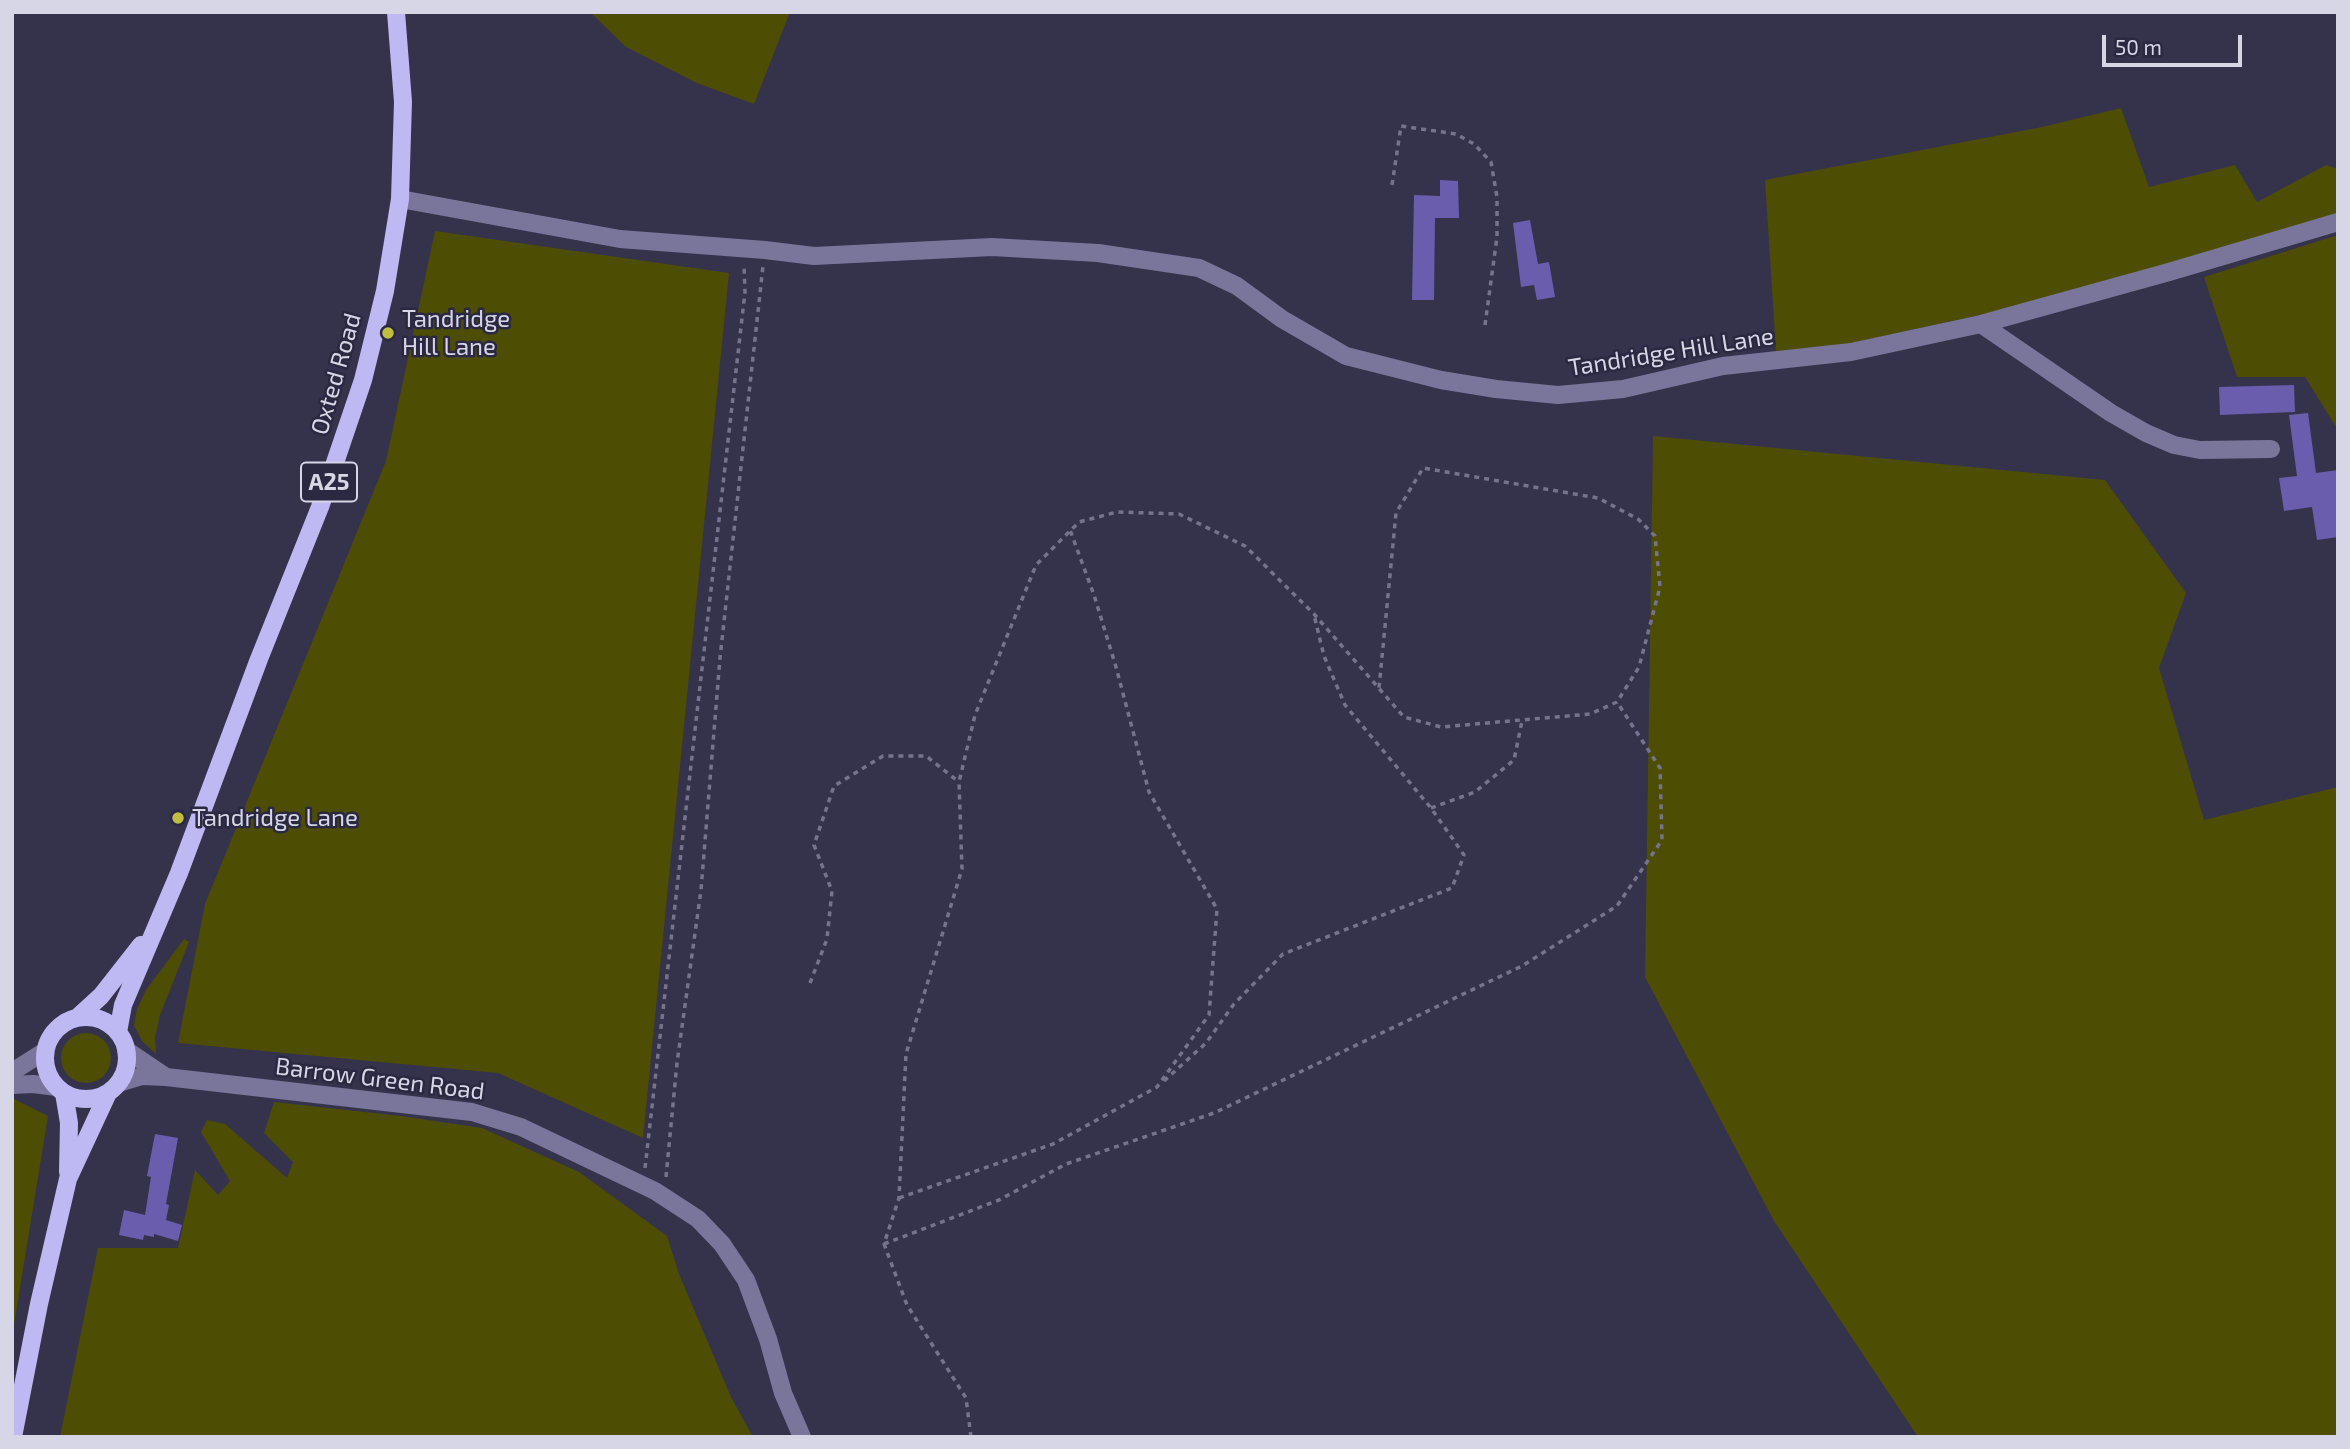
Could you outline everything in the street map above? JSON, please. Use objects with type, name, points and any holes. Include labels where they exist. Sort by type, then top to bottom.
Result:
[{"type":"main road","name":"Oxted Road","points":[[118,1032],[122,1005],[179,873],[259,659],[320,507],[363,380],[386,291],[400,199],[403,102],[396,12]]},
{"type":"main road","name":"Oxted Road","points":[[78,1017],[101,996],[154,928]]},
{"type":"main road","points":[[68,1179],[127,1065],[126,1050],[118,1032],[107,1022],[92,1017],[78,1017],[66,1021],[55,1030],[45,1051],[46,1066],[50,1079],[60,1090],[77,1098],[95,1098],[114,1088]]},
{"type":"main road","points":[[13,1437],[39,1304],[68,1179],[69,1123],[60,1090]]},
{"type":"street","name":"Tandridge Hill Lane","points":[[400,199],[620,239],[814,256],[992,247],[1098,253],[1199,268],[1237,286],[1282,319],[1346,356],[1441,380],[1558,395],[1623,389],[1723,366],[1851,352],[1981,324],[2338,222]]},
{"type":"street","points":[[1981,324],[2111,413],[2174,446],[2200,450],[2271,449]]},
{"type":"street","name":"Barrow Green Road","points":[[126,1050],[166,1077]]},
{"type":"street","points":[[12,1072],[45,1051]]},
{"type":"street","name":"Barrow Green Road","points":[[114,1088],[142,1076],[166,1077],[472,1112],[521,1127],[643,1185],[698,1219],[722,1244],[746,1280],[768,1339],[783,1393],[802,1437]]},
{"type":"street","points":[[12,1085],[33,1084],[60,1090]]},
{"type":"path","points":[[1392,184],[1401,126],[1456,134],[1474,144],[1491,162],[1497,197],[1497,237],[1485,325]]},
{"type":"path","points":[[643,1185],[745,292],[744,248]]},
{"type":"path","points":[[664,1197],[677,1063],[701,890],[720,658],[765,250]]},
{"type":"path","points":[[971,1437],[966,1398],[907,1305],[884,1244],[899,1198],[906,1054],[962,869],[959,782],[975,715],[1036,565],[1079,522],[1117,512],[1179,514],[1245,546],[1314,614],[1404,717],[1441,727],[1590,714],[1617,702],[1639,667],[1660,587],[1655,536],[1638,519],[1598,498],[1423,468],[1396,513],[1379,688]]},
{"type":"path","points":[[1070,530],[1094,595],[1149,792],[1217,909],[1209,1015],[1157,1087]]},
{"type":"path","points":[[899,1198],[1053,1144],[1157,1087],[1206,1043],[1234,1004],[1283,954],[1452,888],[1464,855],[1431,808],[1345,705],[1324,656],[1314,614]]},
{"type":"path","points":[[884,1244],[999,1200],[1066,1164],[1214,1113],[1522,966],[1617,906],[1662,840],[1660,768],[1617,702]]},
{"type":"path","points":[[1431,808],[1475,792],[1514,760],[1522,720]]},
{"type":"path","points":[[810,983],[827,939],[832,891],[814,845],[834,786],[884,756],[926,756],[959,782]]},
{"type":"shaded area","points":[[590,12],[790,12],[754,104],[697,83],[626,47]]},
{"type":"shaded area","points":[[2121,108],[2149,187],[2235,165],[2257,202],[2326,165],[2338,169],[2338,215],[2024,305],[1849,344],[1776,351],[1765,180],[2042,127]]},
{"type":"shaded area","points":[[435,231],[729,273],[643,1138],[498,1073],[178,1043],[205,904],[386,461]]},
{"type":"shaded area","points":[[2338,235],[2338,430],[2305,377],[2237,377],[2204,277]]},
{"type":"shaded area","points":[[1653,436],[2105,480],[2186,593],[2159,668],[2204,820],[2338,787],[2338,1437],[1918,1437],[1774,1221],[1645,977]]},
{"type":"shaded area","points":[[184,939],[189,942],[160,1015],[155,1037],[156,1054],[142,1041],[134,1025],[137,1009],[146,990]]},
{"type":"shaded area","points":[[86,1033],[104,1040],[111,1058],[104,1076],[86,1083],[68,1076],[61,1058],[68,1040]]},
{"type":"shaded area","points":[[12,1098],[48,1116],[12,1337]]},
{"type":"shaded area","points":[[274,1102],[482,1128],[579,1172],[667,1236],[679,1274],[731,1397],[753,1437],[60,1437],[98,1248],[178,1248],[195,1170],[218,1195],[230,1181],[201,1132],[207,1120],[225,1124],[287,1178],[293,1162],[264,1133]]},
{"type":"building","points":[[1440,180],[1458,181],[1459,218],[1435,218],[1434,300],[1412,300],[1414,195],[1440,196]]},
{"type":"building","points":[[1530,220],[1538,264],[1549,262],[1555,297],[1537,300],[1534,285],[1521,287],[1513,223]]},
{"type":"building","points":[[2294,385],[2295,412],[2220,415],[2219,387]]},
{"type":"building","points":[[2308,413],[2316,473],[2338,470],[2338,537],[2317,540],[2312,507],[2284,511],[2279,478],[2297,476],[2289,415]]},
{"type":"building","points":[[155,1134],[178,1138],[166,1204],[169,1205],[166,1220],[182,1225],[178,1241],[154,1234],[154,1237],[144,1235],[143,1240],[119,1235],[124,1210],[145,1215],[151,1177],[147,1176]]},
{"type":"place","name":"Tandridge Hill Lane","points":[[388,333]]},
{"type":"place","name":"Tandridge Lane","points":[[178,818]]}]
